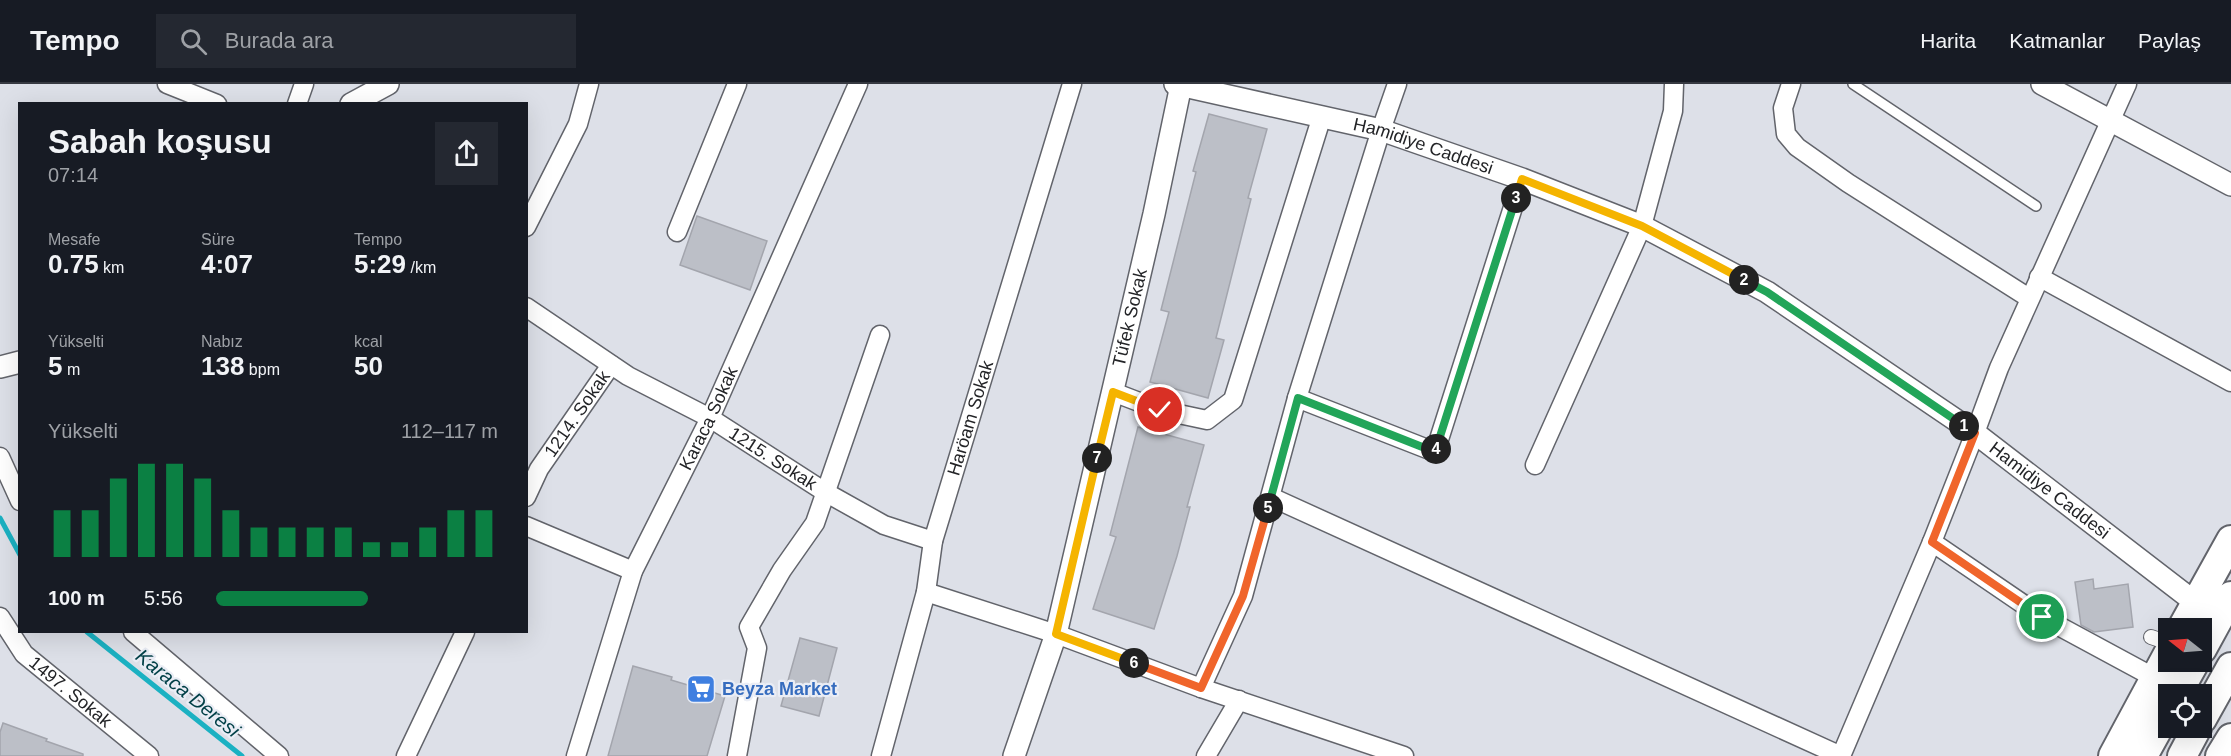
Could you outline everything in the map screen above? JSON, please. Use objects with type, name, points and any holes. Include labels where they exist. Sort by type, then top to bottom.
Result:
[{"type":"highway","points":[[2188,618],[2231,540]]},
{"type":"highway","points":[[2209,684],[2231,596]]},
{"type":"highway","points":[[2170,684],[2213,660]]},
{"type":"highway","points":[[2113,756],[2158,697]]},
{"type":"highway","points":[[2143,756],[2158,728]]},
{"type":"highway","points":[[2181,756],[2192,738]]},
{"type":"highway","points":[[2220,756],[2231,738]]},
{"type":"street","points":[[167,84],[212,102]]},
{"type":"street","points":[[298,102],[304,84]]},
{"type":"street","points":[[355,102],[388,84]]},
{"type":"street","points":[[528,223],[578,124],[589,84]]},
{"type":"street","points":[[677,232],[737,84]]},
{"type":"street","name":"Karaca Sokak","points":[[576,756],[633,571],[710,418],[858,84]]},
{"type":"street","name":"Haröam Sokak","points":[[881,756],[926,591],[933,541],[1072,84]]},
{"type":"street","points":[[1201,688],[1243,596],[1298,398],[1397,84]]},
{"type":"street","points":[[1535,465],[1642,226],[1672,111],[1674,84]]},
{"type":"street","points":[[1791,84],[1783,108],[1786,134],[1797,147],[1848,183],[2030,298]]},
{"type":"street","points":[[2042,84],[2231,185]]},
{"type":"street","points":[[1271,497],[1841,756],[1932,542],[1999,368],[2127,84]]},
{"type":"street","name":"Hamidiye Caddesi","points":[[1178,85],[1381,130],[1522,179],[1642,226],[1767,292],[1975,433],[2196,603]]},
{"type":"street","name":"Tüfek Sokak","points":[[1014,756],[1056,634],[1154,214],[1178,85]]},
{"type":"street","points":[[1113,392],[1160,410],[1207,420],[1233,400],[1322,116]]},
{"type":"street","points":[[1298,398],[1435,452],[1522,179]]},
{"type":"street","points":[[2039,277],[2231,382]]},
{"type":"street","name":"1215. Sokak","points":[[528,308],[628,376],[710,418],[825,492],[884,525],[933,541]]},
{"type":"street","points":[[737,756],[757,648],[749,627],[782,570],[815,524],[880,335]]},
{"type":"street","points":[[0,367],[18,362]]},
{"type":"street","name":"1214. Sokak","points":[[528,493],[539,469],[611,365]]},
{"type":"street","points":[[0,457],[18,497]]},
{"type":"street","points":[[528,527],[633,571]]},
{"type":"street","points":[[1932,542],[2042,617],[2162,684]]},
{"type":"street","points":[[926,591],[1056,634],[1201,688],[1404,756]]},
{"type":"street","name":"1497. Sokak","points":[[0,617],[24,654],[149,756]]},
{"type":"street","points":[[134,633],[279,756]]},
{"type":"street","points":[[406,756],[465,633]]},
{"type":"street","points":[[1206,756],[1239,700]]},
{"type":"lane","points":[[1854,84],[2036,206]]},
{"type":"building","points":[[1209,114],[1267,129],[1248,198],[1251,199],[1216,338],[1224,340],[1208,398],[1150,382],[1169,312],[1161,310],[1196,172],[1193,171]]},
{"type":"building","points":[[697,216],[767,241],[750,290],[680,265]]},
{"type":"building","points":[[1138,427],[1204,445],[1187,507],[1190,507],[1177,556],[1154,629],[1093,609],[1116,537],[1110,535]]},
{"type":"building","points":[[2093,579],[2094,589],[2128,584],[2133,627],[2094,632],[2081,625],[2075,582]]},
{"type":"building","points":[[800,638],[837,648],[819,716],[781,706]]},
{"type":"building","points":[[633,666],[725,696],[707,756],[608,756]]},
{"type":"building","points":[[3,723],[47,739],[46,741],[83,754],[83,756],[0,756],[0,732]]},
{"type":"waterway","name":"Karaca Deresi","points":[[0,518],[18,551]]},
{"type":"waterway","name":"Karaca Deresi","points":[[88,633],[242,756]]},
{"type":"place","name":"Beyza Market","points":[[701,689]]},
{"type":"route","points":[[1160,410],[1113,392],[1056,634],[1201,688],[1243,596],[1298,398],[1435,452],[1522,179],[1642,226],[1767,292],[1975,433],[1932,542],[2042,617]]}]
